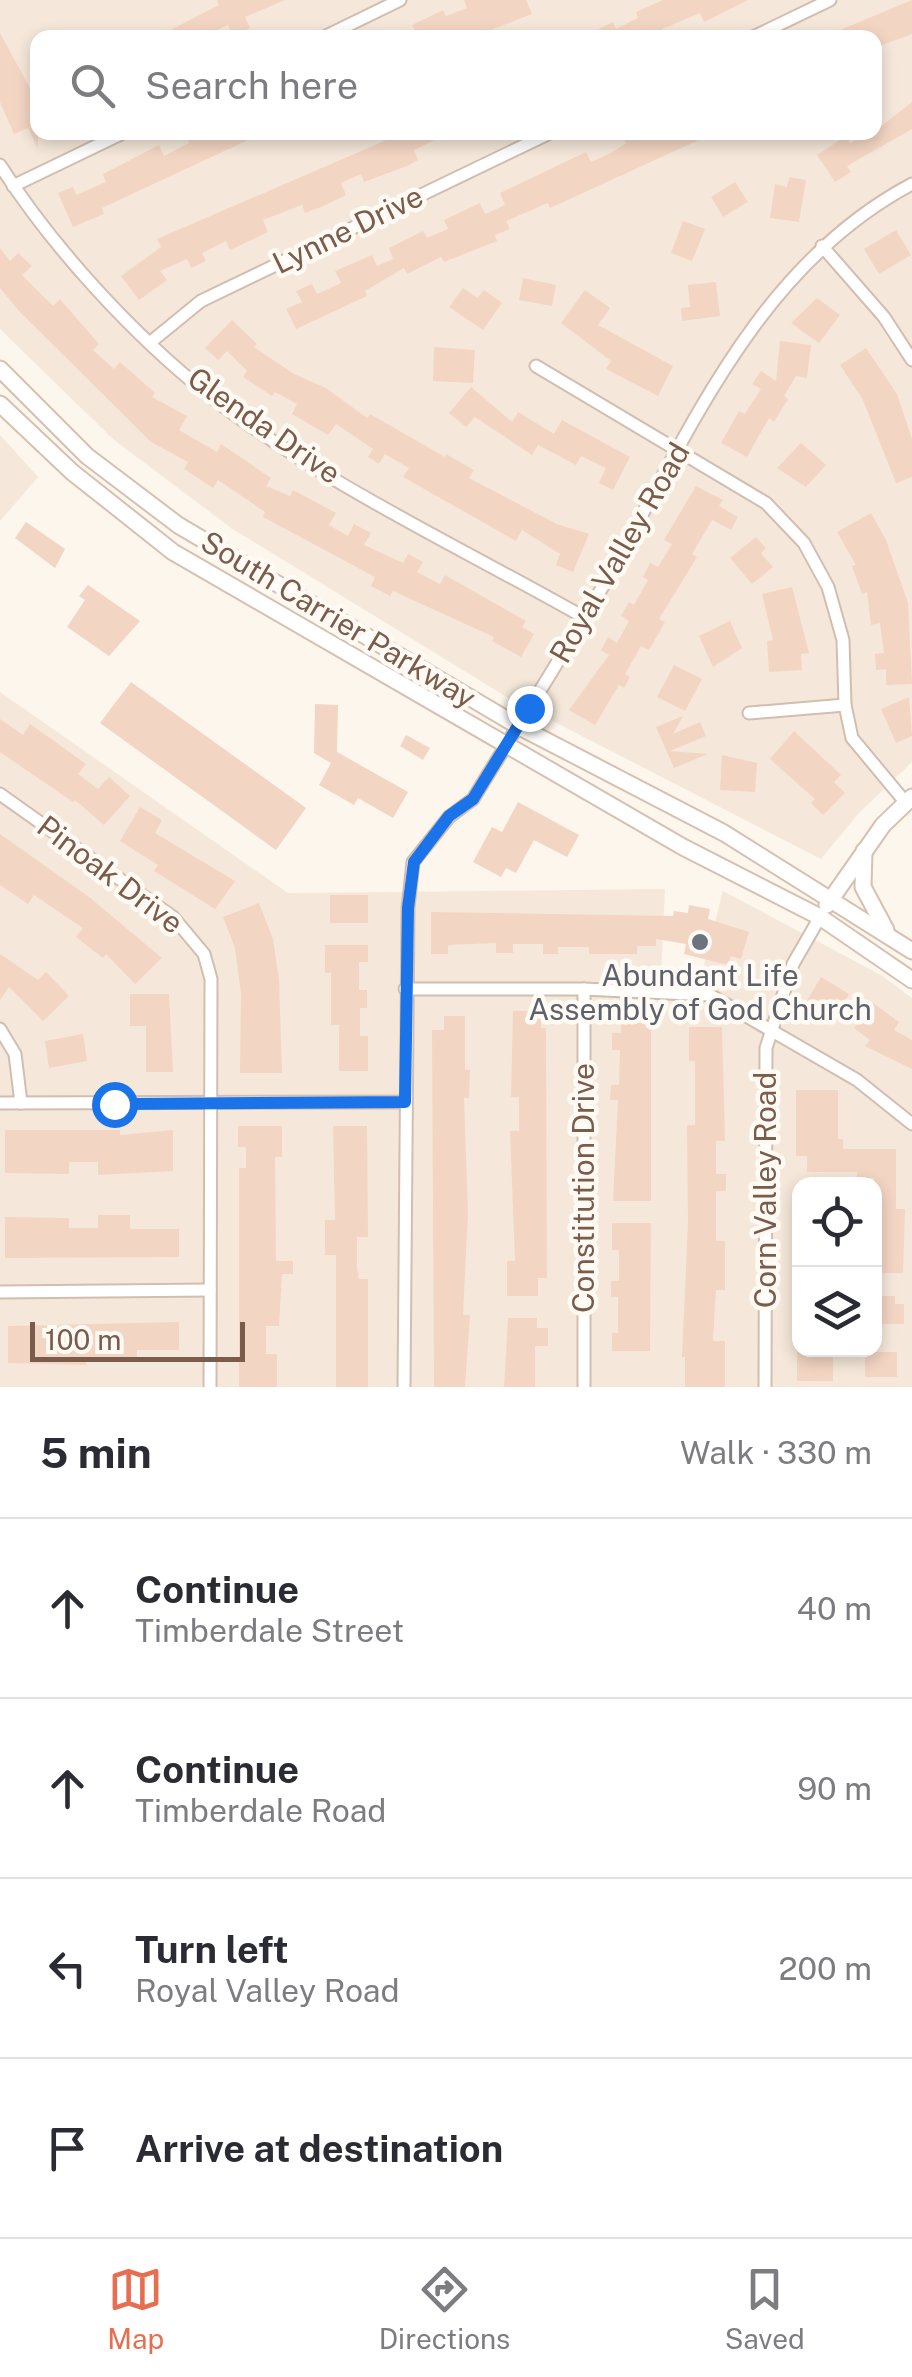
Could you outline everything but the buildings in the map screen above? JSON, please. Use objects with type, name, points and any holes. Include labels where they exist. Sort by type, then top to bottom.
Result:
[{"type":"main road","name":"South Carrier Parkway","points":[[0,369],[87,456],[178,525],[518,726],[724,833],[832,896],[912,951]]},
{"type":"main road","name":"South Carrier Parkway","points":[[0,404],[72,472],[173,552],[683,847],[820,917],[912,980]]},
{"type":"main road","points":[[72,472],[87,456]]},
{"type":"main road","name":"Corn Valley Road","points":[[820,917],[864,851],[909,800]]},
{"type":"main road","points":[[864,851],[866,896],[891,937]]},
{"type":"street","points":[[338,30],[400,0]]},
{"type":"street","points":[[768,30],[830,0]]},
{"type":"street","points":[[14,186],[109,140]]},
{"type":"street","name":"Lynne Drive","points":[[152,341],[201,302],[535,140]]},
{"type":"street","name":"Glenda Drive","points":[[0,165],[101,293],[209,395],[272,438],[585,618]]},
{"type":"street","name":"Royal Valley Road","points":[[404,1387],[405,989],[414,862],[449,816],[473,799],[585,618],[746,332],[785,282],[822,246],[912,184]]},
{"type":"street","points":[[822,246],[884,317],[912,360]]},
{"type":"street","points":[[536,366],[766,503],[804,543],[828,588],[843,640],[845,705],[852,738],[909,800]]},
{"type":"street","points":[[749,713],[845,705]]},
{"type":"street","name":"Pinoak Drive","points":[[0,794],[173,917],[204,954],[210,980],[210,1387]]},
{"type":"street","name":"Corn Valley Road","points":[[765,1387],[766,1048],[793,964],[820,917]]},
{"type":"street","points":[[405,989],[584,989],[710,995],[770,1026],[857,1080],[912,1124]]},
{"type":"street","name":"Constitution Drive","points":[[584,989],[584,1387]]},
{"type":"street","points":[[0,1030],[14,1054],[21,1104]]},
{"type":"street","points":[[0,1104],[405,1102]]},
{"type":"street","points":[[0,1292],[210,1290]]},
{"type":"shaded area","points":[[0,0],[912,0],[912,762],[858,814],[821,859],[510,699],[231,528],[114,440],[0,329]]},
{"type":"shaded area","points":[[0,435],[38,477],[0,521]]},
{"type":"shaded area","points":[[0,692],[288,893],[665,889],[661,975],[701,976],[723,891],[881,975],[912,998],[912,1387],[0,1387]]},
{"type":"place","name":"Abundant Life Assembly of God Church","points":[[700,942]]},
{"type":"route","points":[[114,1104],[405,1102],[408,908],[414,862],[449,816],[473,799],[529,708]]}]
